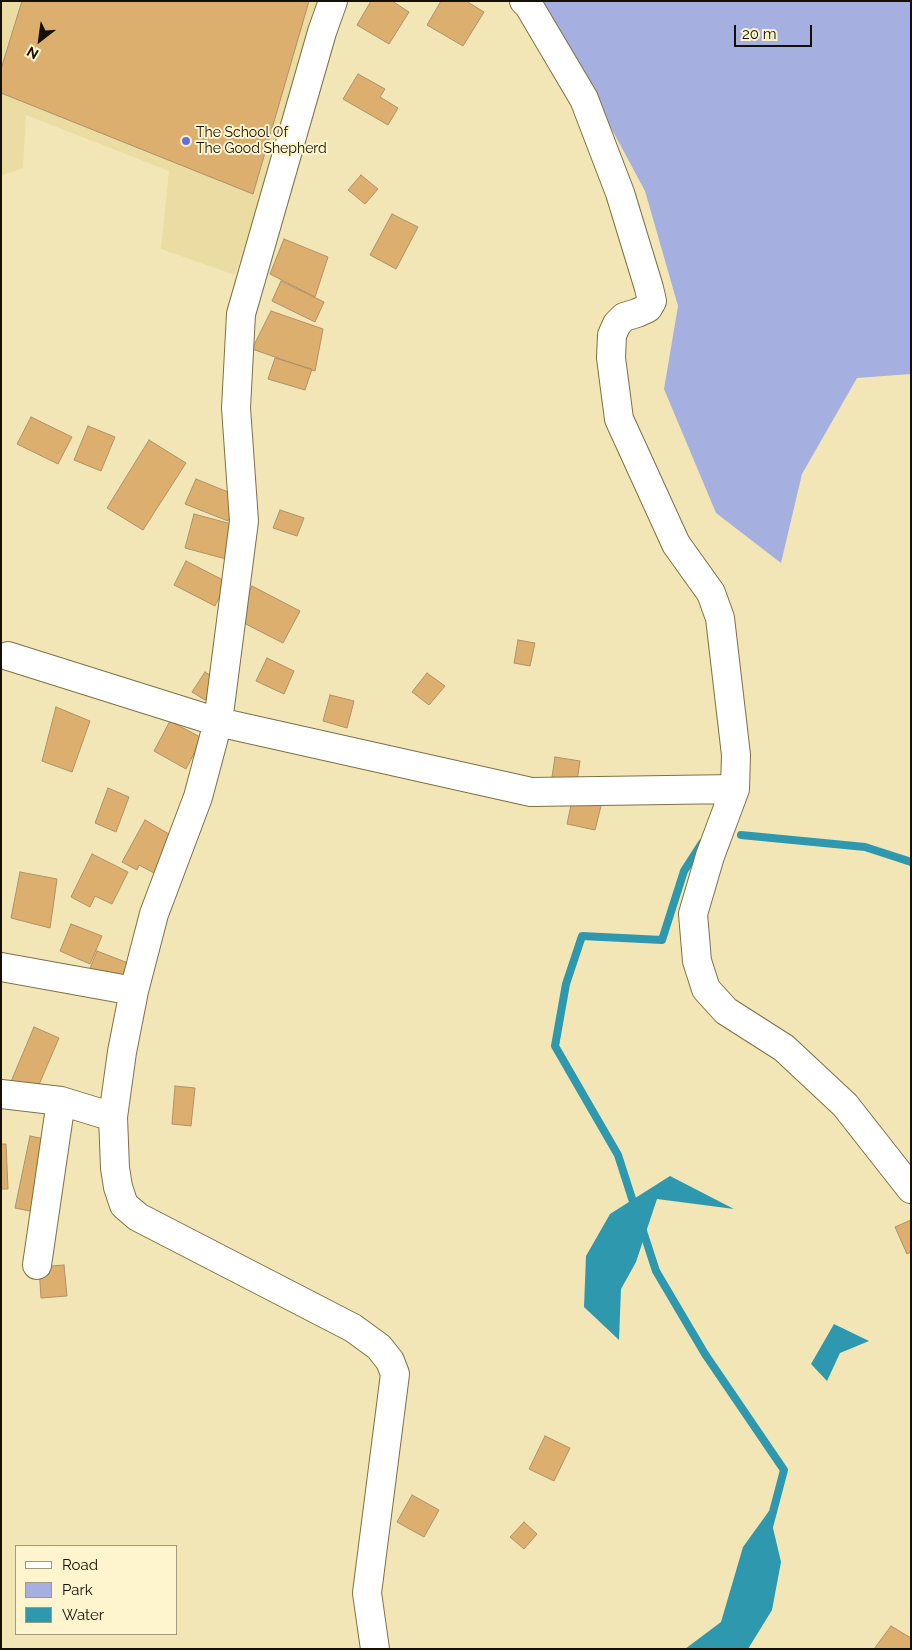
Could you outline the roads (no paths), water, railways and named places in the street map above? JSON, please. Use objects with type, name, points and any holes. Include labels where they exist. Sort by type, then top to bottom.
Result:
[{"type":"street","points":[[333,1],[322,32],[240,314],[236,408],[244,522],[218,722],[198,797],[154,914],[134,991],[122,1052],[113,1117],[114,1168],[124,1204],[138,1217],[353,1328],[379,1347],[390,1360],[395,1374],[367,1593],[375,1649]]},
{"type":"street","points":[[524,1],[530,6],[584,100],[620,193],[652,301],[648,308],[624,317],[617,324],[612,335],[611,358],[618,419],[676,544],[711,593],[720,618],[736,755],[735,788],[710,856],[693,914],[697,961],[706,989],[726,1011],[784,1048],[845,1105],[911,1189]]},
{"type":"street","points":[[8,656],[218,722],[531,792],[735,788]]},
{"type":"street","points":[[1,967],[134,991]]},
{"type":"street","points":[[1,1094],[61,1102],[113,1117]]},
{"type":"street","points":[[37,1265],[61,1102]]},
{"type":"water","points":[[670,1176],[734,1209],[657,1199],[636,1262],[621,1289],[619,1340],[584,1307],[586,1256],[610,1214]]},
{"type":"water","points":[[834,1324],[869,1341],[840,1353],[827,1381],[811,1364]]},
{"type":"water","points":[[769,1511],[781,1562],[772,1610],[748,1649],[685,1649],[721,1622],[743,1547]]},
{"type":"waterway","points":[[741,835],[865,847],[911,862]]},
{"type":"waterway","points":[[635,1208],[618,1155],[555,1046],[566,984],[582,936],[662,940],[684,871],[702,843]]},
{"type":"waterway","points":[[642,1228],[656,1271],[705,1354],[784,1470],[769,1527]]},
{"type":"place","name":"The School Of The Good Shepherd","points":[[186,141]]}]
